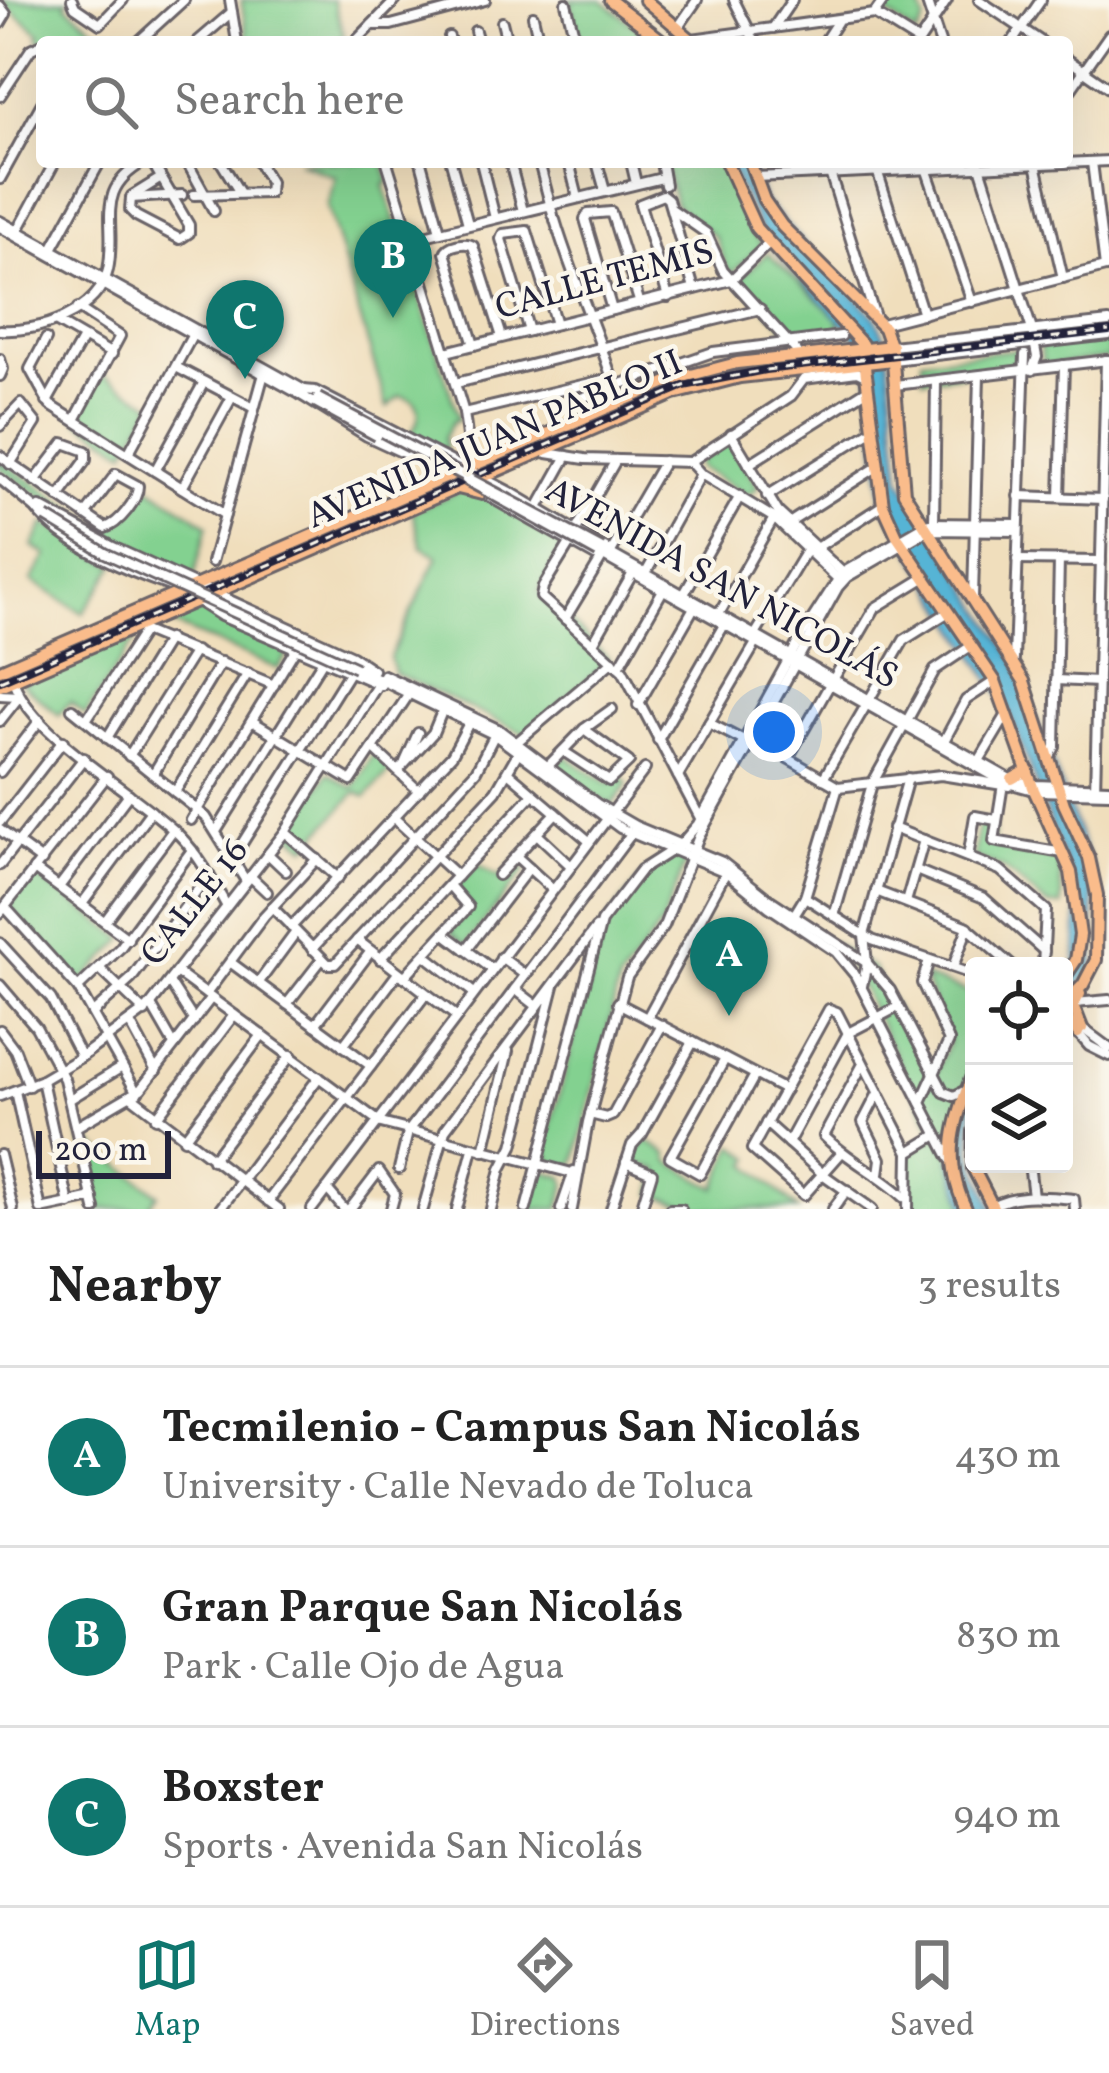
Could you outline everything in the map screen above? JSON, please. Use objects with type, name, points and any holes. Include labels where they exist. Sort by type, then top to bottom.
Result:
[{"type":"main road","points":[[610,0],[657,36]]},
{"type":"main road","points":[[645,0],[689,36]]},
{"type":"main road","points":[[729,168],[751,221],[768,244],[862,343],[883,505],[1009,712],[1077,895],[1080,934],[1073,964]]},
{"type":"main road","points":[[751,168],[764,200],[782,226],[880,323],[895,369],[901,480],[907,499],[972,605],[1014,659],[1059,794],[1093,871],[1100,914],[1098,952],[1094,974],[1073,998]]},
{"type":"main road","points":[[838,351],[839,315]]},
{"type":"main road","points":[[862,343],[876,342],[880,323]]},
{"type":"main road","name":"AVENIDA JUAN PABLO II","points":[[473,480],[671,380],[737,363],[838,351],[862,343],[890,346]]},
{"type":"main road","name":"AVENIDA JUAN PABLO II","points":[[222,597],[234,584],[694,387],[740,377],[895,369]]},
{"type":"main road","name":"AVENIDA JUAN PABLO II","points":[[0,670],[432,482],[443,467],[473,480]]},
{"type":"main road","points":[[162,584],[164,598]]},
{"type":"main road","points":[[5,687],[197,601],[222,597]]},
{"type":"main road","points":[[1008,784],[1044,776],[1050,763]]},
{"type":"main road","points":[[1044,812],[1059,794]]},
{"type":"main road","points":[[1073,997],[1094,968],[1098,952]]},
{"type":"main road","points":[[1073,1016],[1078,1028]]},
{"type":"main road","points":[[965,1094],[950,1159],[966,1209]]},
{"type":"main road","points":[[976,1173],[993,1208]]},
{"type":"street","points":[[72,0],[102,24],[123,0]]},
{"type":"street","points":[[145,36],[184,0]]},
{"type":"street","points":[[230,0],[236,36]]},
{"type":"street","points":[[362,36],[396,0]]},
{"type":"street","points":[[372,25],[391,25],[485,0]]},
{"type":"street","points":[[679,26],[697,0]]},
{"type":"street","points":[[734,0],[753,36]]},
{"type":"street","points":[[773,28],[792,0]]},
{"type":"street","points":[[874,14],[884,0]]},
{"type":"street","points":[[926,0],[938,36]]},
{"type":"street","points":[[923,36],[947,0]]},
{"type":"street","points":[[979,0],[1033,36]]},
{"type":"street","points":[[1016,36],[1041,0]]},
{"type":"street","points":[[467,2],[472,19]]},
{"type":"street","points":[[566,3],[574,36]]},
{"type":"street","points":[[0,25],[3,10]]},
{"type":"street","points":[[204,36],[232,12]]},
{"type":"street","points":[[717,36],[874,14],[909,36]]},
{"type":"street","points":[[533,16],[538,36]]},
{"type":"street","points":[[828,36],[838,21]]},
{"type":"street","points":[[502,22],[506,36]]},
{"type":"street","points":[[475,31],[476,36]]},
{"type":"street","points":[[1073,86],[1109,35]]},
{"type":"street","points":[[0,96],[36,47]]},
{"type":"street","points":[[1073,63],[1109,88]]},
{"type":"street","points":[[0,179],[36,114]]},
{"type":"street","points":[[1073,163],[1109,161]]},
{"type":"street","points":[[835,168],[880,323],[1107,267],[1092,162]]},
{"type":"street","points":[[16,233],[52,168]]},
{"type":"street","points":[[51,252],[97,168]]},
{"type":"street","points":[[0,330],[29,330],[57,322],[103,282],[114,189],[124,174],[136,168]]},
{"type":"street","points":[[131,197],[133,214],[183,240],[190,229],[177,195],[153,168]]},
{"type":"street","points":[[191,168],[214,211]]},
{"type":"street","points":[[225,168],[241,194]]},
{"type":"street","points":[[194,195],[271,191],[262,168]]},
{"type":"street","points":[[389,168],[464,412],[473,480]]},
{"type":"street","points":[[423,168],[440,232]]},
{"type":"street","points":[[454,168],[469,224]]},
{"type":"street","points":[[482,168],[495,218]]},
{"type":"street","points":[[512,168],[523,211]]},
{"type":"street","points":[[541,168],[576,289],[604,346],[613,382]]},
{"type":"street","points":[[570,168],[578,198]]},
{"type":"street","points":[[599,168],[605,191]]},
{"type":"street","points":[[632,168],[636,183]]},
{"type":"street","points":[[662,168],[694,289]]},
{"type":"street","points":[[755,177],[814,168]]},
{"type":"street","points":[[860,168],[926,168],[972,302]]},
{"type":"street","points":[[981,168],[1037,357],[1045,368]]},
{"type":"street","points":[[1037,168],[1063,278]]},
{"type":"street","points":[[877,170],[923,314]]},
{"type":"street","points":[[131,197],[161,178]]},
{"type":"street","points":[[416,238],[636,183],[664,187]]},
{"type":"street","points":[[664,187],[640,203],[668,297]]},
{"type":"street","points":[[131,197],[177,195]]},
{"type":"street","points":[[671,208],[706,233],[719,266],[800,356]]},
{"type":"street","points":[[612,310],[585,216],[610,211],[640,304]]},
{"type":"street","name":"AVENIDA SAN NICOLÁS","points":[[0,224],[265,372],[684,594],[724,625],[796,656],[807,668],[1008,784],[1032,780],[1059,794],[1109,790]]},
{"type":"street","points":[[529,331],[501,237],[527,231],[556,324]]},
{"type":"street","points":[[474,345],[445,249],[470,243],[502,338]]},
{"type":"street","name":"CALLE TEMIS","points":[[446,352],[731,280],[768,244]]},
{"type":"street","points":[[74,421],[119,334],[78,308]]},
{"type":"street","points":[[455,383],[760,309]]},
{"type":"street","points":[[57,322],[112,353]]},
{"type":"street","name":"AVENIDA JUAN PABLO II","points":[[890,346],[1109,322]]},
{"type":"street","points":[[128,454],[194,333]]},
{"type":"street","points":[[895,369],[1035,343],[1109,335]]},
{"type":"street","points":[[464,412],[613,382],[694,357],[841,336]]},
{"type":"street","points":[[46,402],[83,338]]},
{"type":"street","points":[[46,339],[30,369],[46,402],[225,515]]},
{"type":"street","points":[[1010,372],[1035,343]]},
{"type":"street","points":[[1014,659],[1025,355]]},
{"type":"street","points":[[1027,370],[1037,357]]},
{"type":"street","points":[[895,369],[936,381],[1107,360],[1101,561],[1104,647],[1098,682],[1095,790]]},
{"type":"street","points":[[1060,497],[1064,365]]},
{"type":"street","points":[[176,367],[254,408]]},
{"type":"street","points":[[212,562],[265,372]]},
{"type":"street","points":[[473,480],[548,452],[690,462],[790,396],[804,379],[864,373]]},
{"type":"street","points":[[749,464],[864,373]]},
{"type":"street","points":[[972,605],[979,376]]},
{"type":"street","points":[[928,527],[936,381]]},
{"type":"street","points":[[154,471],[204,382]]},
{"type":"street","points":[[581,398],[613,382]]},
{"type":"street","points":[[302,392],[315,391],[443,467]]},
{"type":"street","points":[[302,392],[367,436],[443,467]]},
{"type":"street","points":[[182,488],[232,397]]},
{"type":"street","points":[[0,426],[21,404],[36,423],[10,464]]},
{"type":"street","points":[[742,497],[753,498],[873,430]]},
{"type":"street","points":[[731,434],[776,515],[842,578]]},
{"type":"street","points":[[443,467],[461,454],[468,440]]},
{"type":"street","points":[[35,481],[64,443],[86,451],[86,460],[59,497]]},
{"type":"street","points":[[0,456],[85,515],[110,527],[138,490],[136,484],[117,473],[85,515]]},
{"type":"street","points":[[538,508],[567,456]]},
{"type":"street","points":[[576,530],[616,460]]},
{"type":"street","points":[[565,619],[664,460]]},
{"type":"street","points":[[690,462],[701,474],[789,523],[812,549]]},
{"type":"street","points":[[789,523],[877,467]]},
{"type":"street","points":[[646,573],[701,474]]},
{"type":"street","points":[[0,479],[106,553],[471,719]]},
{"type":"street","points":[[473,480],[538,508],[604,553]]},
{"type":"street","points":[[473,480],[571,542],[604,553]]},
{"type":"street","points":[[1018,496],[1103,499]]},
{"type":"street","points":[[684,594],[742,497]]},
{"type":"street","points":[[679,776],[755,639],[812,549],[883,505]]},
{"type":"street","points":[[38,508],[108,545],[352,656],[520,746],[631,834],[710,860],[867,963],[885,981],[934,1079],[950,1096],[965,1090]]},
{"type":"street","points":[[38,508],[50,523],[97,554],[181,591],[221,616],[323,660],[373,670]]},
{"type":"street","points":[[718,614],[776,515]]},
{"type":"street","points":[[572,1209],[590,1114],[628,973],[664,926],[701,819],[842,578],[928,527],[1018,528]]},
{"type":"street","points":[[571,542],[541,593],[616,664],[701,819]]},
{"type":"street","name":"AVENIDA SAN NICOLÁS","points":[[604,553],[755,639]]},
{"type":"street","points":[[1017,560],[1101,561]]},
{"type":"street","points":[[1050,763],[1059,560]]},
{"type":"street","points":[[162,584],[166,570]]},
{"type":"street","points":[[593,643],[633,573]]},
{"type":"street","points":[[788,758],[873,610],[924,578]]},
{"type":"street","points":[[272,908],[332,966],[509,773],[520,746],[616,664],[663,590]]},
{"type":"street","points":[[221,616],[222,597]]},
{"type":"street","points":[[638,705],[696,605]]},
{"type":"street","points":[[824,779],[906,638],[946,613]]},
{"type":"street","points":[[658,740],[724,625]]},
{"type":"street","points":[[86,720],[142,632],[274,685]]},
{"type":"street","points":[[107,738],[169,639]]},
{"type":"street","points":[[834,916],[872,784],[935,670],[971,646]]},
{"type":"street","points":[[105,921],[190,822],[296,648]]},
{"type":"street","points":[[775,650],[796,656],[807,668],[784,677]]},
{"type":"street","points":[[775,650],[784,677]]},
{"type":"street","points":[[129,756],[195,651]]},
{"type":"street","points":[[217,830],[323,660]]},
{"type":"street","points":[[153,774],[221,662]]},
{"type":"street","points":[[355,668],[378,684],[430,703]]},
{"type":"street","points":[[233,858],[355,668]]},
{"type":"street","points":[[175,792],[248,673]]},
{"type":"street","points":[[1056,680],[1098,682]]},
{"type":"street","points":[[944,741],[966,700],[994,681]]},
{"type":"street","name":"CALLE 16","points":[[0,1096],[59,1071],[148,1008],[285,832],[378,684]]},
{"type":"street","points":[[5,687],[19,697]]},
{"type":"street","points":[[5,687],[176,833],[209,874],[226,905]]},
{"type":"street","points":[[0,721],[19,697]]},
{"type":"street","points":[[252,721],[351,782],[407,697]]},
{"type":"street","points":[[72,709],[198,810],[217,830],[248,879],[267,892]]},
{"type":"street","points":[[546,768],[584,729],[612,709]]},
{"type":"street","points":[[401,767],[433,733],[443,710]]},
{"type":"street","points":[[979,761],[1009,712]]},
{"type":"street","points":[[259,982],[338,878],[457,748],[471,719]]},
{"type":"street","points":[[0,772],[40,720]]},
{"type":"street","points":[[710,723],[838,787],[944,776],[1008,784],[996,820],[998,844],[1065,854]]},
{"type":"street","name":"AVENIDA SAN NICOLÁS","points":[[905,723],[979,761],[1008,784]]},
{"type":"street","points":[[563,752],[609,781],[629,762],[584,729]]},
{"type":"street","points":[[312,949],[476,772],[496,732]]},
{"type":"street","points":[[401,767],[418,733]]},
{"type":"street","points":[[63,741],[0,826],[59,887],[128,938]]},
{"type":"street","points":[[727,784],[746,741]]},
{"type":"street","points":[[423,1209],[439,1140],[641,870],[695,834],[727,784],[746,741]]},
{"type":"street","points":[[374,749],[401,767],[419,791]]},
{"type":"street","points":[[0,865],[84,758]]},
{"type":"street","points":[[312,1209],[645,769]]},
{"type":"street","points":[[509,773],[589,841]]},
{"type":"street","points":[[107,776],[2,910],[78,988],[134,1095],[156,1118],[279,1209]]},
{"type":"street","points":[[862,988],[867,963],[864,935],[908,778]]},
{"type":"street","points":[[794,916],[805,897],[838,787]]},
{"type":"street","points":[[59,887],[129,794]]},
{"type":"street","points":[[380,959],[533,794]]},
{"type":"street","points":[[82,904],[151,811]]},
{"type":"street","points":[[498,875],[556,813]]},
{"type":"street","points":[[608,815],[676,847]]},
{"type":"street","points":[[968,857],[975,816],[996,820]]},
{"type":"street","points":[[394,818],[457,876]]},
{"type":"street","points":[[893,828],[1002,871],[1051,910],[1043,957]]},
{"type":"street","points":[[285,832],[338,878]]},
{"type":"street","points":[[537,834],[570,865]]},
{"type":"street","points":[[399,1169],[408,1132],[631,834]]},
{"type":"street","points":[[661,838],[695,834]]},
{"type":"street","points":[[695,834],[710,860],[836,952],[862,988],[950,1159]]},
{"type":"street","points":[[906,902],[924,840]]},
{"type":"street","points":[[78,988],[128,938],[192,850]]},
{"type":"street","points":[[268,854],[286,871]]},
{"type":"street","points":[[517,857],[552,889]]},
{"type":"street","points":[[76,1127],[134,1095],[157,1071],[230,962],[317,859]]},
{"type":"street","points":[[683,881],[695,867],[710,860]]},
{"type":"street","points":[[466,950],[529,868]]},
{"type":"street","points":[[916,870],[984,898],[1043,950]]},
{"type":"street","points":[[647,1018],[726,872]]},
{"type":"street","points":[[92,1012],[122,990],[209,874]]},
{"type":"street","points":[[344,1046],[401,975],[468,907],[449,885]]},
{"type":"street","points":[[876,891],[968,927],[1002,957]]},
{"type":"street","points":[[805,897],[864,935],[965,972]]},
{"type":"street","points":[[526,1209],[601,922]]},
{"type":"street","points":[[953,967],[968,927]]},
{"type":"street","points":[[445,933],[492,969]]},
{"type":"street","points":[[1072,957],[1080,934]]},
{"type":"street","points":[[358,940],[456,1016]]},
{"type":"street","points":[[0,944],[51,999],[82,1057]]},
{"type":"street","points":[[315,1025],[370,952]]},
{"type":"street","points":[[425,955],[474,992]]},
{"type":"street","points":[[501,957],[526,975]]},
{"type":"street","points":[[573,958],[590,964]]},
{"type":"street","points":[[287,1004],[322,959]]},
{"type":"street","points":[[921,1102],[949,1040],[922,983],[929,960]]},
{"type":"street","points":[[230,962],[371,1066]]},
{"type":"street","points":[[100,969],[148,1008],[175,1046]]},
{"type":"street","points":[[176,972],[377,1121],[572,1173]]},
{"type":"street","points":[[169,982],[194,1021]]},
{"type":"street","points":[[491,1209],[554,983]]},
{"type":"street","points":[[0,985],[36,1027],[59,1071],[94,1204],[41,1209],[15,1091]]},
{"type":"street","points":[[515,989],[537,1006]]},
{"type":"street","points":[[268,1201],[426,994]]},
{"type":"street","points":[[1073,1004],[1109,1000]]},
{"type":"street","points":[[619,1003],[785,1090]]},
{"type":"street","points":[[788,1143],[848,1033],[898,1007]]},
{"type":"street","points":[[842,1153],[804,1195],[752,1149],[831,1009],[837,1012],[909,1152],[906,1204]]},
{"type":"street","points":[[156,1118],[234,1015]]},
{"type":"street","points":[[527,1019],[544,1025]]},
{"type":"street","points":[[130,1023],[157,1071]]},
{"type":"street","points":[[590,1114],[606,1118],[613,1114],[662,1025]]},
{"type":"street","points":[[1078,1028],[1109,1052]]},
{"type":"street","points":[[0,1030],[15,1050],[29,1086]]},
{"type":"street","points":[[184,1139],[262,1035]]},
{"type":"street","points":[[611,1209],[632,1145],[693,1042]]},
{"type":"street","points":[[457,1209],[500,1088],[509,1043]]},
{"type":"street","points":[[212,1160],[291,1055]]},
{"type":"street","points":[[724,1059],[670,1157],[701,1174],[755,1075]]},
{"type":"street","points":[[863,1063],[824,1136],[842,1153],[879,1174],[906,1204]]},
{"type":"street","points":[[70,1099],[122,1067]]},
{"type":"street","points":[[220,1209],[319,1077]]},
{"type":"street","points":[[484,1078],[500,1088]]},
{"type":"street","points":[[41,1080],[69,1204]]},
{"type":"street","points":[[879,1092],[863,1122],[881,1159],[879,1174]]},
{"type":"street","points":[[766,1123],[824,1175],[872,1209]]},
{"type":"street","points":[[909,1152],[937,1136]]},
{"type":"street","points":[[0,1155],[13,1209]]},
{"type":"street","points":[[626,1162],[652,1173],[641,1209]]},
{"type":"street","points":[[561,1209],[580,1163]]},
{"type":"street","points":[[327,1189],[347,1209],[380,1171],[394,1194],[391,1209]]},
{"type":"street","points":[[1030,1173],[1033,1196]]},
{"type":"street","points":[[833,1209],[847,1190]]},
{"type":"street","points":[[993,1208],[1011,1198],[1033,1196],[1074,1198],[1075,1209]]},
{"type":"green space","points":[[0,0],[68,0],[66,5],[105,36],[39,36]]},
{"type":"green space","points":[[241,0],[333,0],[344,36],[247,36]]},
{"type":"green space","points":[[570,0],[602,0],[648,36],[578,36]]},
{"type":"green space","points":[[891,0],[918,0],[925,21],[917,35],[883,11]]},
{"type":"green space","points":[[313,168],[385,168],[389,182],[384,185],[459,420],[454,420],[444,437],[446,448],[439,452],[408,438],[418,419],[414,402],[400,396],[387,407],[327,206],[336,177]]},
{"type":"green space","points":[[666,168],[725,168],[748,226],[762,245],[730,275],[715,237],[675,204]]},
{"type":"green space","points":[[767,253],[839,319],[839,332],[794,336],[738,281]]},
{"type":"green space","points":[[1109,338],[1109,358],[1048,365],[1042,359],[1040,346]]},
{"type":"green space","points":[[1022,349],[1012,369],[923,379],[922,359]]},
{"type":"green space","points":[[102,374],[153,404],[126,451],[77,420]]},
{"type":"green space","points":[[731,439],[758,488],[747,495],[698,467],[699,460]]},
{"type":"green space","points":[[0,460],[109,532],[141,496],[142,482],[208,525],[193,579],[117,547],[0,469]]},
{"type":"green space","points":[[464,489],[478,490],[566,542],[539,591],[610,660],[525,734],[394,673],[390,657],[438,556],[422,547],[412,512]]},
{"type":"green space","points":[[45,523],[115,566],[83,613],[32,581],[47,555],[33,546]]},
{"type":"green space","points":[[194,607],[261,635],[287,655],[278,669],[162,620]]},
{"type":"green space","points":[[140,632],[85,715],[70,702],[59,715],[21,683]]},
{"type":"green space","points":[[374,753],[392,769],[366,797],[356,792],[307,847],[290,833],[328,773],[353,788]]},
{"type":"green space","points":[[565,756],[609,784],[620,775],[628,784],[612,805],[554,766]]},
{"type":"green space","points":[[979,819],[994,823],[994,846],[1059,856],[1062,906],[1047,905],[1003,868],[974,857]]},
{"type":"green space","points":[[673,854],[685,864],[661,925],[619,982],[576,1161],[570,1169],[550,1158],[546,1144],[605,923],[646,871]]},
{"type":"green space","points":[[513,863],[526,869],[466,945],[450,932],[470,906],[454,888],[478,864],[500,877]]},
{"type":"green space","points":[[33,874],[125,939],[80,983],[8,906]]},
{"type":"green space","points":[[833,942],[874,969],[934,1078],[949,1042],[924,977],[965,991],[967,1209],[908,1209],[909,1152],[936,1136],[855,975]]},
{"type":"green space","points":[[81,1135],[158,1194],[147,1209],[100,1209]]},
{"type":"green space","points":[[646,1140],[668,1154],[669,1161],[716,1188],[734,1145],[798,1209],[697,1209],[652,1194],[659,1170],[632,1161],[637,1146]]},
{"type":"green space","points":[[540,1170],[564,1177],[559,1209],[530,1209]]},
{"type":"water","points":[[729,168],[752,168],[764,200],[875,317],[886,339],[901,479],[1014,659],[1093,871],[1094,967],[1073,992],[1077,895],[1009,712],[883,505],[866,349],[768,244]]},
{"type":"water","points":[[965,1105],[965,1173],[980,1173],[994,1209],[966,1209],[950,1159]]},
{"type":"railway","points":[[0,681],[684,386],[765,370],[1109,331]]},
{"type":"place","name":"Gran Parque San Nicolás","points":[[393,318]]},
{"type":"place","name":"Boxster","points":[[245,379]]},
{"type":"place","name":"Tecmilenio - Campus San Nicolás","points":[[729,1016]]}]
